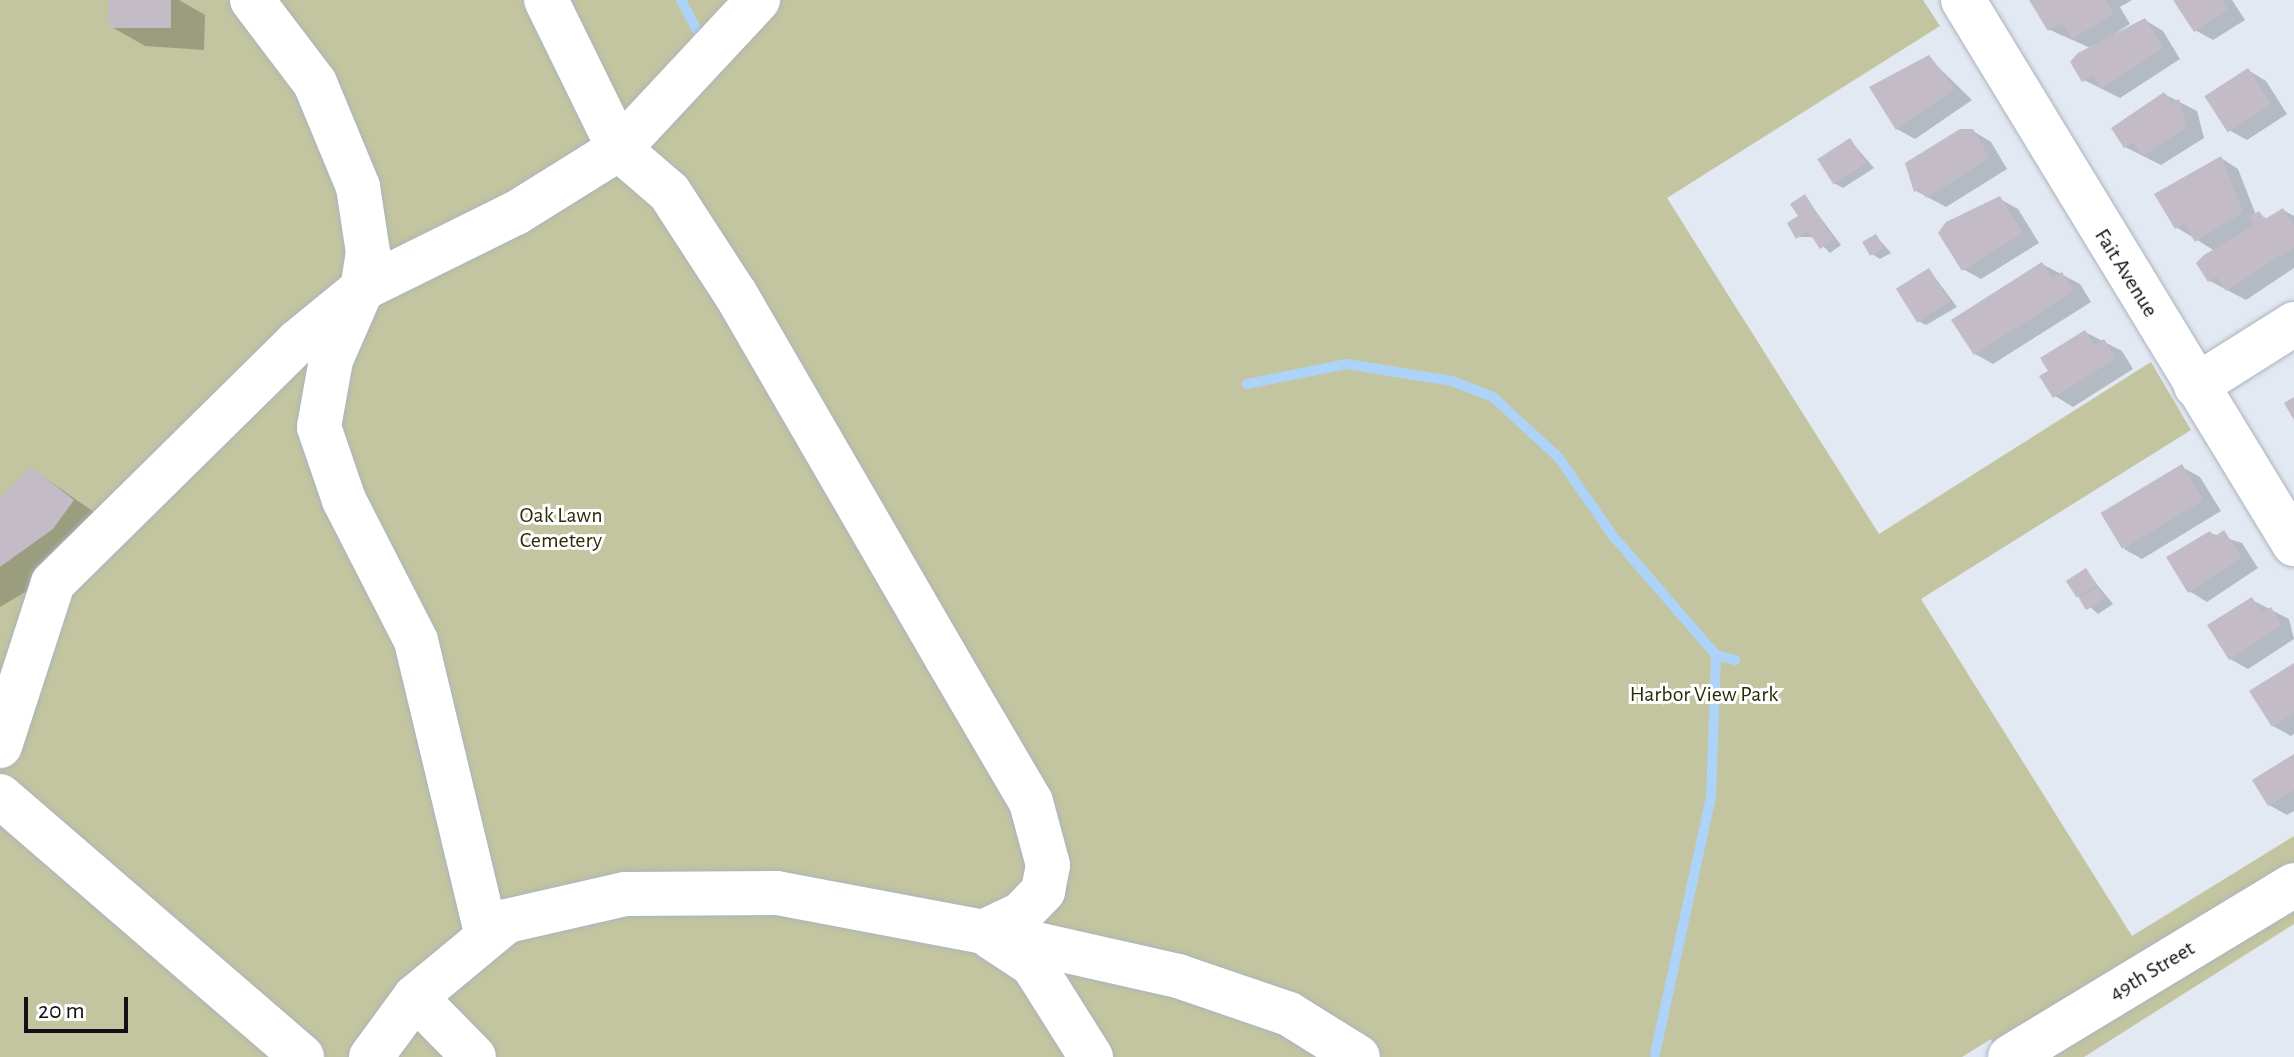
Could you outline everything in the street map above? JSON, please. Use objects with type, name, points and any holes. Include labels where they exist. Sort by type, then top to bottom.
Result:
[{"type":"street","points":[[252,0],[315,83],[358,187],[368,252],[362,289],[331,360],[319,427],[338,488],[416,641],[486,933]]},
{"type":"street","points":[[546,0],[619,149],[669,192],[736,295],[1031,802],[1045,836],[1043,891],[1021,914],[983,932]]},
{"type":"street","points":[[0,746],[53,583],[297,342],[362,289],[516,213],[619,149],[758,0]]},
{"type":"street","name":"Fait Avenue","points":[[1963,0],[2294,544]]},
{"type":"street","points":[[2196,386],[2294,324]]},
{"type":"street","points":[[0,796],[302,1057]]},
{"type":"street","name":"49th Street","points":[[2010,1057],[2294,885]]},
{"type":"street","points":[[371,1057],[415,997],[486,933],[583,900],[702,892],[777,893],[983,932],[1178,976],[1289,1014],[1358,1057]]},
{"type":"street","points":[[983,932],[1033,965],[1091,1057]]},
{"type":"street","points":[[415,997],[474,1057]]},
{"type":"green space","name":"Oak Lawn Cemetery","points":[[0,0],[1923,0],[1940,26],[1667,198],[1879,534],[2151,362],[2191,430],[1921,599],[2132,936],[2294,836],[2294,924],[2084,1057],[2001,1057],[1991,1039],[1962,1057],[0,1057]]},
{"type":"building","points":[[109,0],[171,0],[171,28],[109,28]]},
{"type":"building","points":[[2029,0],[2105,0],[2114,14],[2072,39],[2062,23],[2048,31]]},
{"type":"building","points":[[2173,0],[2222,0],[2228,10],[2194,32]]},
{"type":"building","points":[[2145,18],[2163,48],[2101,89],[2093,75],[2082,82],[2070,62],[2078,53]]},
{"type":"building","points":[[1929,55],[1955,89],[1896,130],[1869,87]]},
{"type":"building","points":[[2248,68],[2271,104],[2228,132],[2204,96]]},
{"type":"building","points":[[2164,92],[2171,103],[2179,99],[2187,127],[2142,156],[2133,142],[2124,148],[2111,128]]},
{"type":"building","points":[[1960,129],[1973,129],[1990,158],[1926,198],[1920,189],[1914,192],[1905,163]]},
{"type":"building","points":[[1850,138],[1866,163],[1834,184],[1817,159]]},
{"type":"building","points":[[2221,156],[2243,212],[2195,242],[2184,223],[2175,229],[2154,194]]},
{"type":"building","points":[[1805,194],[1834,240],[1820,249],[1808,231],[1796,239],[1787,223],[1798,216],[1790,204]]},
{"type":"building","points":[[2000,196],[2023,233],[1962,271],[1938,233],[1946,222]]},
{"type":"building","points":[[2283,208],[2294,225],[2294,247],[2226,291],[2217,277],[2208,282],[2196,263],[2204,255],[2254,225],[2249,217],[2259,211],[2265,219]]},
{"type":"building","points":[[1876,234],[1884,248],[1870,256],[1862,242]]},
{"type":"building","points":[[2042,262],[2052,278],[2062,272],[2074,291],[1974,355],[1951,320]]},
{"type":"building","points":[[1929,268],[1950,302],[1917,323],[1896,289]]},
{"type":"building","points":[[2085,330],[2094,345],[2104,339],[2116,358],[2053,398],[2039,376],[2048,371],[2040,358]]},
{"type":"building","points":[[2294,397],[2294,420],[2284,403]]},
{"type":"building","points":[[2182,464],[2204,500],[2122,549],[2101,513]]},
{"type":"building","points":[[31,467],[74,500],[53,529],[0,567],[0,498]]},
{"type":"building","points":[[2224,530],[2242,558],[2188,593],[2166,557],[2210,531],[2214,537]]},
{"type":"building","points":[[2086,568],[2097,585],[2077,598],[2066,581]]},
{"type":"building","points":[[2098,587],[2105,599],[2086,610],[2079,598]]},
{"type":"building","points":[[2252,597],[2261,612],[2271,607],[2282,625],[2229,660],[2207,625]]},
{"type":"building","points":[[2294,663],[2294,713],[2272,727],[2249,691]]},
{"type":"building","points":[[2294,754],[2294,790],[2268,806],[2252,780]]},
{"type":"waterway","points":[[681,0],[701,38]]},
{"type":"waterway","points":[[1247,384],[1347,364],[1452,381],[1493,397],[1559,458],[1613,536],[1716,655],[1711,797],[1655,1054]]},
{"type":"waterway","points":[[1716,655],[1735,660]]},
{"type":"park label","name":"Harbor View Park","points":[[1704,695]]}]
